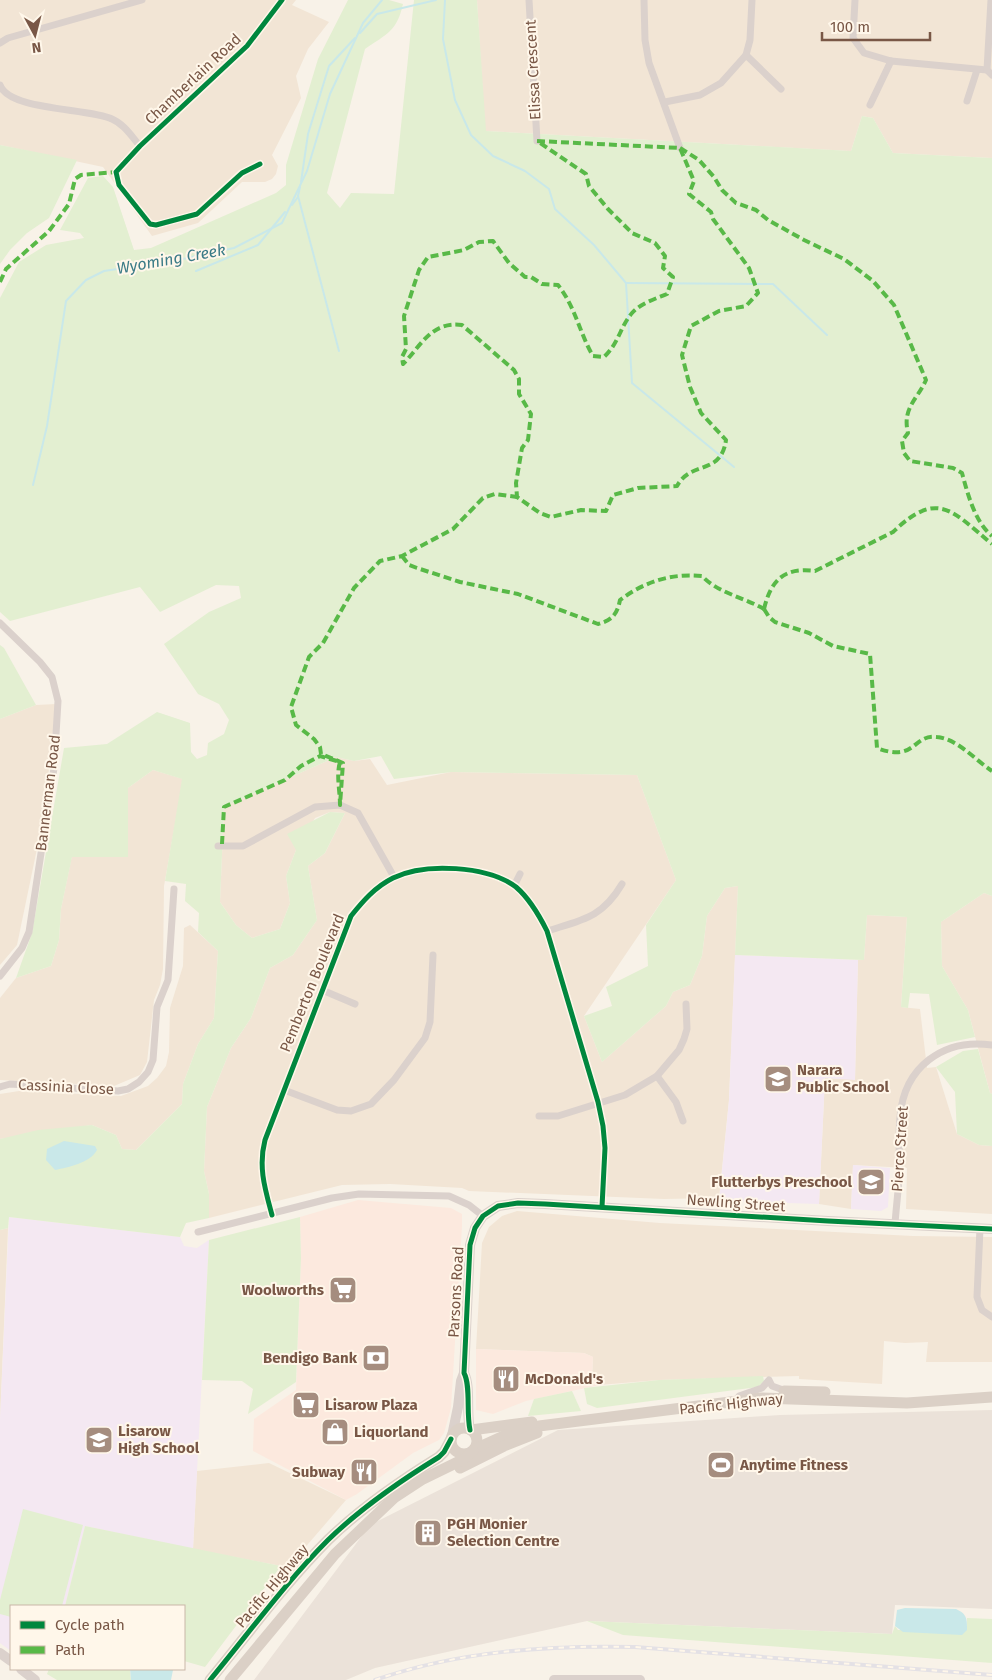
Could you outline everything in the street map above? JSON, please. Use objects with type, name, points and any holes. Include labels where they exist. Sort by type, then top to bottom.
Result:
[{"type":"main road","name":"Pacific Highway","points":[[230,1680],[329,1560],[394,1498],[423,1479],[464,1459],[474,1450],[512,1433],[572,1422],[762,1398],[890,1399],[992,1397],[890,1399],[786,1391],[471,1430]]},
{"type":"main road","points":[[378,1515],[414,1493],[496,1450],[544,1430],[572,1422]]},
{"type":"main road","points":[[458,1430],[471,1430],[477,1441],[474,1450],[466,1454],[456,1452],[452,1446],[451,1438],[458,1430]]},
{"type":"main road","name":"Pacific Highway","points":[[210,1680],[294,1576],[329,1539],[380,1496],[439,1457],[444,1452],[451,1438]]},
{"type":"street","points":[[0,43],[8,38],[142,0]]},
{"type":"street","name":"Chamberlain Road","points":[[260,164],[242,173],[196,214],[156,225],[150,224],[119,185],[116,172],[140,146],[247,46],[282,0]]},
{"type":"street","name":"Elissa Crescent","points":[[529,0],[537,141]]},
{"type":"street","points":[[644,0],[645,40],[649,63],[665,102],[680,148]]},
{"type":"street","points":[[665,102],[700,95],[721,83],[746,55],[750,40],[752,0]]},
{"type":"street","points":[[854,0],[853,30],[855,43],[864,53],[890,61],[990,72],[991,0]]},
{"type":"street","points":[[746,55],[781,89]]},
{"type":"street","points":[[870,105],[890,61]]},
{"type":"street","points":[[967,101],[977,70]]},
{"type":"street","points":[[0,85],[4,92],[12,97],[57,110],[115,120],[140,146]]},
{"type":"street","name":"Bannerman Road","points":[[0,623],[40,662],[52,677],[58,701],[54,768],[29,932],[22,948],[0,976]]},
{"type":"street","points":[[218,846],[243,846],[315,806],[340,805],[358,814],[394,877]]},
{"type":"street","name":"Pemberton Boulevard","points":[[272,1215],[263,1182],[260,1160],[264,1140],[351,916],[368,896],[394,877],[430,868],[456,869],[486,874],[514,886],[524,894],[536,910],[546,931],[598,1102],[605,1148],[602,1207]]},
{"type":"street","points":[[514,886],[520,874]]},
{"type":"street","points":[[546,931],[597,914],[607,906],[622,884]]},
{"type":"street","name":"Cassinia Close","points":[[0,1087],[10,1084],[118,1091],[128,1089],[148,1072],[153,1060],[157,1007],[168,980],[174,889]]},
{"type":"street","points":[[284,1090],[338,1110],[351,1111],[371,1104],[394,1080],[425,1038],[430,1022],[434,955]]},
{"type":"street","points":[[322,990],[355,1004]]},
{"type":"street","points":[[539,1116],[558,1116],[625,1095],[657,1076],[679,1050],[684,1039],[687,1029],[686,1004]]},
{"type":"street","name":"Pierce Street","points":[[895,1224],[899,1178],[900,1116],[904,1097],[914,1074],[942,1050],[961,1044],[992,1045]]},
{"type":"street","points":[[657,1076],[676,1102],[683,1121]]},
{"type":"street","points":[[198,1232],[272,1215],[332,1198],[359,1194],[449,1196],[469,1205],[483,1216]]},
{"type":"street","name":"Newling Street","points":[[483,1216],[494,1208],[506,1203],[992,1228]]},
{"type":"street","name":"Parsons Road","points":[[471,1430],[466,1412],[467,1381],[464,1373],[470,1245],[475,1228],[483,1216]]},
{"type":"street","points":[[980,1228],[977,1297],[982,1310],[992,1318]]},
{"type":"street","name":"Parsons Road","points":[[451,1438],[459,1404],[460,1381],[464,1373]]},
{"type":"street","points":[[18,1670],[33,1678]]},
{"type":"street","points":[[22,1670],[33,1678]]},
{"type":"street","points":[[554,1680],[640,1680]]},
{"type":"shaded area","points":[[0,0],[296,0],[292,5],[329,22],[308,49],[296,76],[301,98],[272,155],[278,166],[276,174],[272,179],[265,182],[242,182],[198,223],[152,236],[103,167],[0,145]]},
{"type":"shaded area","points":[[477,0],[992,0],[992,158],[893,153],[873,118],[862,116],[851,151],[485,131]]},
{"type":"shaded area","points":[[56,704],[44,815],[17,945],[0,965],[0,719],[36,705]]},
{"type":"shaded area","points":[[336,757],[354,761],[370,759],[387,785],[451,772],[637,775],[676,880],[584,1016],[602,1062],[666,1006],[673,992],[690,985],[702,956],[707,916],[725,888],[738,886],[729,1100],[719,1198],[664,1199],[469,1191],[462,1188],[390,1184],[342,1185],[209,1218],[209,1194],[204,1171],[207,1107],[231,1048],[251,1018],[270,968],[293,955],[317,920],[308,866],[325,853],[345,813],[330,812],[315,818],[296,850],[286,876],[290,903],[280,929],[252,938],[236,925],[220,902],[224,807]]},
{"type":"shaded area","points":[[153,770],[183,779],[164,886],[163,969],[160,985],[154,1000],[147,1062],[140,1075],[114,1086],[0,1080],[0,998],[16,978],[51,966],[59,940],[61,909],[72,856],[128,857],[128,788]]},
{"type":"shaded area","points":[[984,893],[992,896],[992,1094],[990,1093],[968,1010],[942,966],[941,922]]},
{"type":"shaded area","points":[[867,915],[907,917],[901,1007],[920,1009],[927,1068],[936,1067],[957,1134],[979,1145],[992,1146],[992,1214],[906,1209],[907,1168],[853,1165],[851,1209],[819,1204],[825,1078],[855,1079],[858,960],[864,960]]},
{"type":"shaded area","points":[[190,925],[218,951],[214,1018],[198,1044],[183,1084],[182,1104],[136,1150],[122,1149],[116,1135],[92,1125],[0,1139],[0,1094],[19,1091],[121,1096],[148,1086],[157,1078],[166,1066],[169,1052],[170,1008],[183,966],[184,928]]},
{"type":"shaded area","name":"Narara Public School","points":[[735,955],[858,960],[855,1080],[825,1078],[819,1204],[719,1201],[729,1100]]},
{"type":"shaded area","name":"Flutterbys Preschool","points":[[853,1165],[890,1168],[888,1207],[881,1211],[851,1209]]},
{"type":"shaded area","points":[[358,1200],[451,1208],[462,1214],[462,1226],[451,1408],[444,1433],[439,1440],[413,1453],[346,1500],[253,1451],[254,1419],[296,1390],[301,1258],[300,1217]]},
{"type":"shaded area","points":[[517,1211],[660,1223],[913,1236],[992,1237],[992,1362],[926,1362],[928,1342],[905,1343],[884,1341],[882,1384],[799,1379],[799,1376],[659,1380],[599,1385],[592,1377],[593,1357],[584,1353],[476,1349],[482,1243],[489,1227],[502,1216]]},
{"type":"shaded area","name":"Lisarow High School","points":[[9,1217],[180,1237],[184,1246],[197,1248],[209,1240],[193,1549],[85,1526],[65,1605],[10,1605],[10,1650],[0,1643],[0,1420]]},
{"type":"shaded area","points":[[8,1228],[0,1420],[0,1230]]},
{"type":"shaded area","points":[[476,1349],[584,1353],[593,1357],[592,1377],[599,1385],[526,1401],[493,1414],[476,1410]]},
{"type":"shaded area","points":[[992,1410],[992,1609],[895,1605],[892,1634],[587,1621],[375,1668],[346,1680],[254,1680],[370,1525],[558,1430],[780,1415]]},
{"type":"shaded area","points":[[269,1463],[346,1500],[290,1565],[281,1566],[193,1549],[197,1471]]},
{"type":"green space","points":[[348,0],[389,0],[403,4],[398,20],[390,31],[365,49],[327,193],[340,208],[351,193],[394,194],[414,0],[477,0],[486,131],[851,151],[862,116],[873,118],[893,153],[992,158],[992,896],[984,893],[941,922],[942,966],[968,1010],[975,1037],[937,1045],[929,994],[910,993],[908,1008],[901,1007],[907,917],[867,915],[864,960],[735,955],[738,886],[725,888],[707,916],[702,956],[690,985],[673,992],[666,1006],[602,1062],[584,1016],[612,1006],[606,987],[648,966],[646,925],[676,880],[637,775],[452,772],[394,779],[381,756],[354,761],[336,757],[224,807],[220,902],[236,925],[252,938],[280,929],[290,903],[286,876],[296,850],[287,834],[330,812],[345,813],[325,853],[308,866],[317,920],[293,955],[270,968],[251,1018],[231,1048],[207,1107],[204,1171],[209,1194],[209,1218],[186,1223],[180,1237],[9,1217],[8,1228],[0,1230],[0,1139],[38,1130],[92,1125],[116,1135],[122,1149],[136,1150],[182,1104],[183,1084],[198,1044],[214,1018],[218,951],[198,932],[199,913],[185,901],[186,884],[165,881],[182,779],[153,770],[128,788],[128,857],[72,857],[61,909],[59,940],[51,966],[16,978],[32,933],[64,748],[107,744],[157,712],[190,723],[191,752],[197,759],[207,755],[208,743],[224,734],[229,720],[219,704],[198,694],[164,644],[209,612],[241,598],[239,586],[216,585],[160,612],[140,587],[10,621],[0,612],[0,298],[19,262],[46,245],[84,238],[80,233],[60,230],[88,178],[103,176],[113,187],[134,250],[151,248],[276,193],[286,185],[286,165],[318,59]]},
{"type":"green space","points":[[0,145],[77,160],[49,218],[27,233],[10,250],[0,264]]},
{"type":"green space","points":[[0,645],[4,648],[36,705],[0,719]]},
{"type":"green space","points":[[978,1049],[990,1093],[992,1094],[992,1146],[979,1145],[957,1134],[955,1092],[936,1067],[963,1051]]},
{"type":"green space","points":[[300,1217],[301,1258],[296,1382],[248,1414],[253,1389],[242,1381],[202,1380],[209,1240]]},
{"type":"green space","points":[[763,1376],[764,1381],[758,1387],[597,1408],[587,1404],[584,1388],[659,1380]]},
{"type":"green space","points":[[572,1391],[581,1411],[528,1416],[534,1399]]},
{"type":"green space","points":[[23,1509],[83,1525],[62,1605],[10,1605],[10,1617],[0,1614],[0,1600]]},
{"type":"green space","points":[[85,1526],[281,1566],[205,1667],[185,1661],[185,1605],[65,1605]]},
{"type":"green space","points":[[967,1618],[992,1619],[992,1663],[623,1635],[587,1621],[892,1634],[895,1626],[898,1630],[967,1630]]},
{"type":"green space","points":[[49,1670],[130,1670],[131,1680],[57,1680],[47,1674]]},
{"type":"water","points":[[64,1141],[95,1146],[97,1150],[84,1161],[73,1166],[55,1170],[46,1160],[47,1149]]},
{"type":"water","points":[[905,1608],[956,1609],[966,1617],[967,1630],[962,1635],[903,1632],[895,1626],[897,1610]]},
{"type":"water","points":[[130,1670],[173,1670],[171,1680],[131,1680]]},
{"type":"waterway","name":"Wyoming Creek","points":[[33,485],[47,426],[66,301],[86,280],[104,271],[178,260],[234,248],[282,223],[307,171],[330,94],[363,23],[382,0]]},
{"type":"waterway","points":[[360,33],[377,14],[436,0]]},
{"type":"waterway","points":[[445,0],[443,39],[455,100],[471,135],[493,156],[525,171],[549,189],[555,209],[594,245],[626,283]]},
{"type":"waterway","points":[[301,182],[308,134],[329,66],[355,38]]},
{"type":"waterway","points":[[300,187],[298,196],[339,351]]},
{"type":"waterway","name":"Wyoming Creek","points":[[292,205],[298,197]]},
{"type":"waterway","points":[[196,271],[258,245],[285,212]]},
{"type":"waterway","points":[[626,283],[632,383],[734,467]]},
{"type":"waterway","points":[[626,283],[773,284],[827,335]]},
{"type":"railway","points":[[375,1680],[407,1670],[471,1656],[569,1647],[635,1647],[992,1675]]},
{"type":"marked path","points":[[537,141],[680,148],[694,181],[689,194],[711,212],[713,219],[749,268],[758,293],[746,306],[719,311],[691,326],[682,355],[690,387],[701,413],[726,440],[723,451],[718,459],[712,464],[690,473],[677,486],[638,488],[613,495],[606,511],[581,510],[551,517],[540,513],[517,497],[516,483],[522,448],[528,440],[531,414],[519,394],[519,379],[514,370],[462,325],[451,325],[434,331],[403,364],[402,357],[406,349],[404,316],[419,270],[428,257],[464,250],[479,242],[493,241],[509,263],[525,277],[531,277],[542,284],[558,285],[569,302],[593,356],[604,357],[609,352],[632,313],[648,302],[667,294],[673,277],[663,268],[665,256],[655,243],[632,233],[608,209],[589,186],[586,174],[537,141]]},
{"type":"marked path","points":[[680,148],[699,160],[714,177],[722,190],[736,203],[756,210],[768,220],[844,259],[873,281],[894,305],[926,380],[911,405],[907,417],[908,433],[902,441],[904,453],[910,461],[953,468],[962,473],[977,516],[992,536]]},
{"type":"marked path","points":[[0,282],[6,269],[49,231],[69,204],[75,179],[81,175],[116,172]]},
{"type":"marked path","points":[[222,844],[224,807],[285,780],[301,766],[320,756],[340,762],[338,778],[340,805],[343,763],[321,754],[320,747],[314,739],[296,725],[291,707],[309,657],[323,643],[354,588],[380,561],[402,556],[453,529],[483,498],[495,494],[517,497]]},
{"type":"marked path","points":[[764,609],[771,590],[780,578],[795,571],[815,571],[893,532],[922,511],[934,508],[944,509],[955,514],[992,544]]},
{"type":"marked path","points":[[402,556],[409,565],[417,568],[460,582],[518,594],[598,624],[607,621],[613,616],[620,600],[639,588],[658,580],[679,576],[702,576],[715,587],[764,609]]},
{"type":"marked path","points":[[764,609],[775,622],[809,633],[833,646],[870,654],[877,748],[890,752],[899,752],[907,750],[929,737],[937,737],[959,746],[992,771]]},
{"type":"cycle path","points":[[260,164],[242,173],[197,214],[156,225],[150,224],[119,185],[116,172],[140,146],[247,46],[282,0]]},
{"type":"cycle path","points":[[272,1215],[262,1169],[265,1140],[351,916],[375,890],[393,878],[406,873],[439,868],[473,871],[489,874],[504,880],[516,887],[526,897],[547,931],[598,1102],[603,1126],[605,1148],[602,1207]]},
{"type":"cycle path","points":[[470,1430],[467,1385],[464,1373],[470,1245],[475,1228],[483,1216],[498,1206],[518,1203],[545,1204],[992,1229]]},
{"type":"cycle path","points":[[210,1680],[312,1556],[354,1517],[381,1496],[439,1457],[451,1439]]},
{"type":"place","name":"Narara Public School","points":[[778,1079]]},
{"type":"place","name":"Flutterbys Preschool","points":[[871,1182]]},
{"type":"place","name":"Woolworths","points":[[343,1290]]},
{"type":"place","name":"Bendigo Bank","points":[[376,1358]]},
{"type":"place","name":"McDonald's","points":[[506,1379]]},
{"type":"place","name":"Lisarow Plaza","points":[[306,1405]]},
{"type":"place","name":"Liquorland","points":[[335,1432]]},
{"type":"place","name":"Lisarow High School","points":[[99,1440]]},
{"type":"place","name":"Anytime Fitness","points":[[721,1465]]},
{"type":"place","name":"Subway","points":[[364,1472]]},
{"type":"place","name":"PGH Monier Selection Centre","points":[[428,1533]]}]
